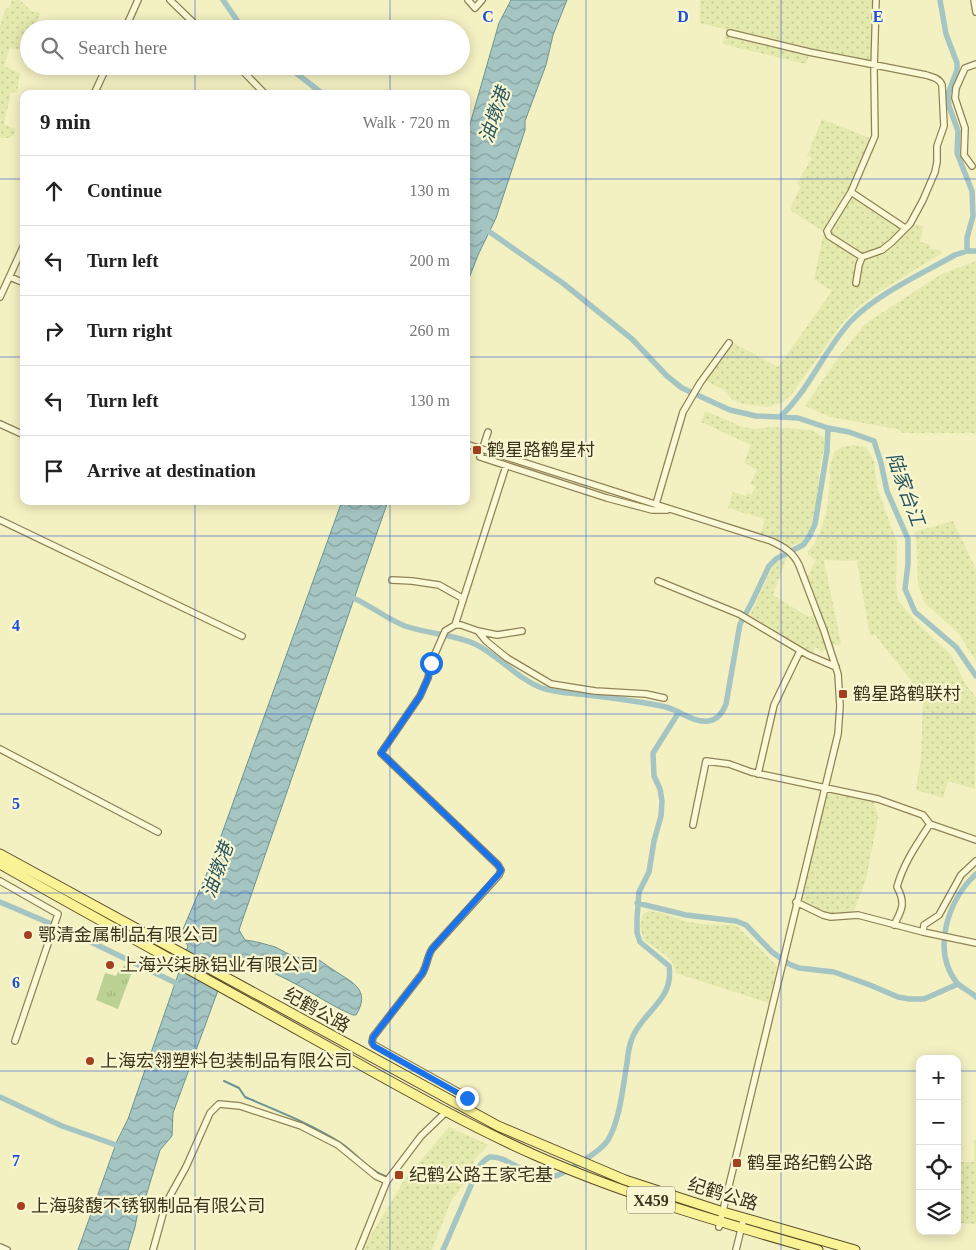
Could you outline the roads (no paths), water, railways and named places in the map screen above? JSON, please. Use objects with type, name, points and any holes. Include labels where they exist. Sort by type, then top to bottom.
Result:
[{"type":"main road","name":"纪鹤公路","points":[[0,854],[498,1126],[593,1168],[649,1188],[723,1212],[855,1250]]},
{"type":"main road","name":"纪鹤公路","points":[[0,864],[488,1133],[614,1188],[720,1224],[741,1228],[818,1250]]},
{"type":"street","points":[[129,20],[138,0]]},
{"type":"street","points":[[170,0],[191,20]]},
{"type":"street","points":[[468,0],[475,8],[482,0]]},
{"type":"street","points":[[862,257],[829,236],[827,231],[852,192],[875,136],[874,65],[876,0]]},
{"type":"street","points":[[974,0],[976,12]]},
{"type":"street","points":[[730,33],[935,77],[940,81],[965,128],[964,155],[972,166]]},
{"type":"street","points":[[856,283],[862,257],[887,247],[916,216],[938,162],[937,146],[944,126],[949,99],[965,68],[976,64]]},
{"type":"street","points":[[96,90],[103,75]]},
{"type":"street","points":[[247,75],[261,90]]},
{"type":"street","points":[[852,192],[905,228]]},
{"type":"street","points":[[0,297],[20,254]]},
{"type":"street","points":[[10,277],[20,281]]},
{"type":"street","points":[[656,504],[675,434],[686,405],[728,343]]},
{"type":"street","points":[[0,424],[20,433]]},
{"type":"street","points":[[488,432],[480,457],[652,510],[672,509]]},
{"type":"street","points":[[470,445],[672,509],[787,549],[795,556],[824,630],[836,667],[840,693],[838,734],[720,1224]]},
{"type":"street","points":[[455,626],[506,466]]},
{"type":"street","points":[[0,520],[242,636]]},
{"type":"street","points":[[392,580],[439,585],[462,598],[462,601]]},
{"type":"street","points":[[658,581],[750,618],[800,651],[836,667]]},
{"type":"street","points":[[464,1108],[467,1103],[464,1095],[374,1046],[372,1042],[373,1037],[427,967],[432,949],[501,870],[381,753],[420,696],[428,678],[431,663],[447,628],[461,625],[496,635],[522,631]]},
{"type":"street","points":[[478,631],[486,641],[506,658],[551,684],[595,691],[646,694],[664,698]]},
{"type":"street","points":[[758,774],[774,706],[800,651]]},
{"type":"street","points":[[0,749],[158,832]]},
{"type":"street","points":[[692,825],[706,760],[729,764],[758,774],[878,800],[923,815],[930,824],[976,840]]},
{"type":"street","points":[[894,925],[902,910],[903,897],[898,887],[900,877],[916,844],[930,824]]},
{"type":"street","points":[[923,932],[924,925],[939,915],[961,875],[976,861]]},
{"type":"street","points":[[0,881],[58,914],[15,1041]]},
{"type":"street","points":[[796,902],[831,916],[858,915],[923,932],[976,943]]},
{"type":"street","points":[[153,1250],[166,1203],[186,1168],[210,1114],[215,1107],[225,1103],[240,1106],[314,1132],[338,1145],[376,1176],[387,1181]]},
{"type":"street","points":[[359,1250],[387,1181],[421,1136],[447,1112]]},
{"type":"street","points":[[736,1250],[744,1218]]},
{"type":"street","points":[[0,1247],[7,1250]]},
{"type":"water","name":"油墩港","points":[[511,0],[567,0],[553,35],[546,65],[525,121],[525,130],[496,218],[470,276],[470,124],[499,23]]},
{"type":"water","name":"油墩港","points":[[341,505],[387,505],[239,930],[245,940],[275,947],[298,958],[312,957],[320,961],[357,987],[362,999],[360,1006],[356,1015],[353,1015],[263,968],[235,958],[228,963],[173,1113],[172,1136],[160,1150],[146,1196],[138,1211],[128,1250],[78,1250],[117,1141],[128,1119],[188,946],[181,934],[212,861]]},
{"type":"waterway","points":[[223,0],[237,20]]},
{"type":"waterway","points":[[940,0],[946,34],[957,63],[957,70],[948,94],[949,106],[958,131],[957,153],[972,191],[973,216],[967,238],[967,251]]},
{"type":"waterway","points":[[299,75],[318,90]]},
{"type":"waterway","points":[[484,228],[564,284],[632,339],[667,376],[682,388],[730,410],[756,416],[780,417],[809,382],[841,332],[862,311],[887,293],[955,255],[967,251],[976,251]]},
{"type":"waterway","name":"陆家台江","points":[[780,417],[798,418],[874,441],[887,491],[908,539],[905,589],[915,612],[956,647],[976,676]]},
{"type":"waterway","points":[[349,596],[405,626],[458,638],[475,644],[492,654],[525,679],[547,690],[656,705],[703,721],[715,719],[720,715],[726,704],[740,624],[769,566],[776,559],[803,545],[815,524],[827,451],[828,428]]},
{"type":"waterway","points":[[443,1250],[479,1167],[487,1158],[498,1158],[531,1174],[549,1177],[563,1173],[592,1155],[608,1140],[612,1132],[620,1103],[631,1041],[639,1025],[664,995],[669,977],[669,966],[640,942],[637,933],[637,918],[639,892],[649,872],[654,841],[661,816],[662,801],[660,789],[654,776],[653,753],[679,712]]},
{"type":"waterway","name":"陆家台江","points":[[976,874],[966,885],[951,911],[944,941],[945,956],[949,970],[957,983],[976,997]]},
{"type":"waterway","points":[[0,902],[68,931],[176,983]]},
{"type":"waterway","points":[[637,903],[686,915],[736,921],[746,925],[772,952],[789,964],[799,968],[834,972],[898,997],[924,999],[958,984]]},
{"type":"waterway","points":[[224,1081],[239,1088],[245,1097],[330,1136],[367,1165],[385,1176]]},
{"type":"waterway","points":[[0,1097],[62,1126],[122,1147]]},
{"type":"place","name":"鹤星路鹤星村","points":[[477,450]]},
{"type":"place","name":"鹤星路鹤联村","points":[[843,694]]},
{"type":"place","name":"鄂清金属制品有限公司","points":[[28,935]]},
{"type":"place","name":"上海兴柒脉铝业有限公司","points":[[110,965]]},
{"type":"place","name":"上海宏翎塑料包装制品有限公司","points":[[90,1061]]},
{"type":"place","name":"鹤星路纪鹤公路","points":[[737,1163]]},
{"type":"place","name":"纪鹤公路王家宅基","points":[[399,1175]]},
{"type":"place","name":"上海骏馥不锈钢制品有限公司","points":[[21,1206]]}]
